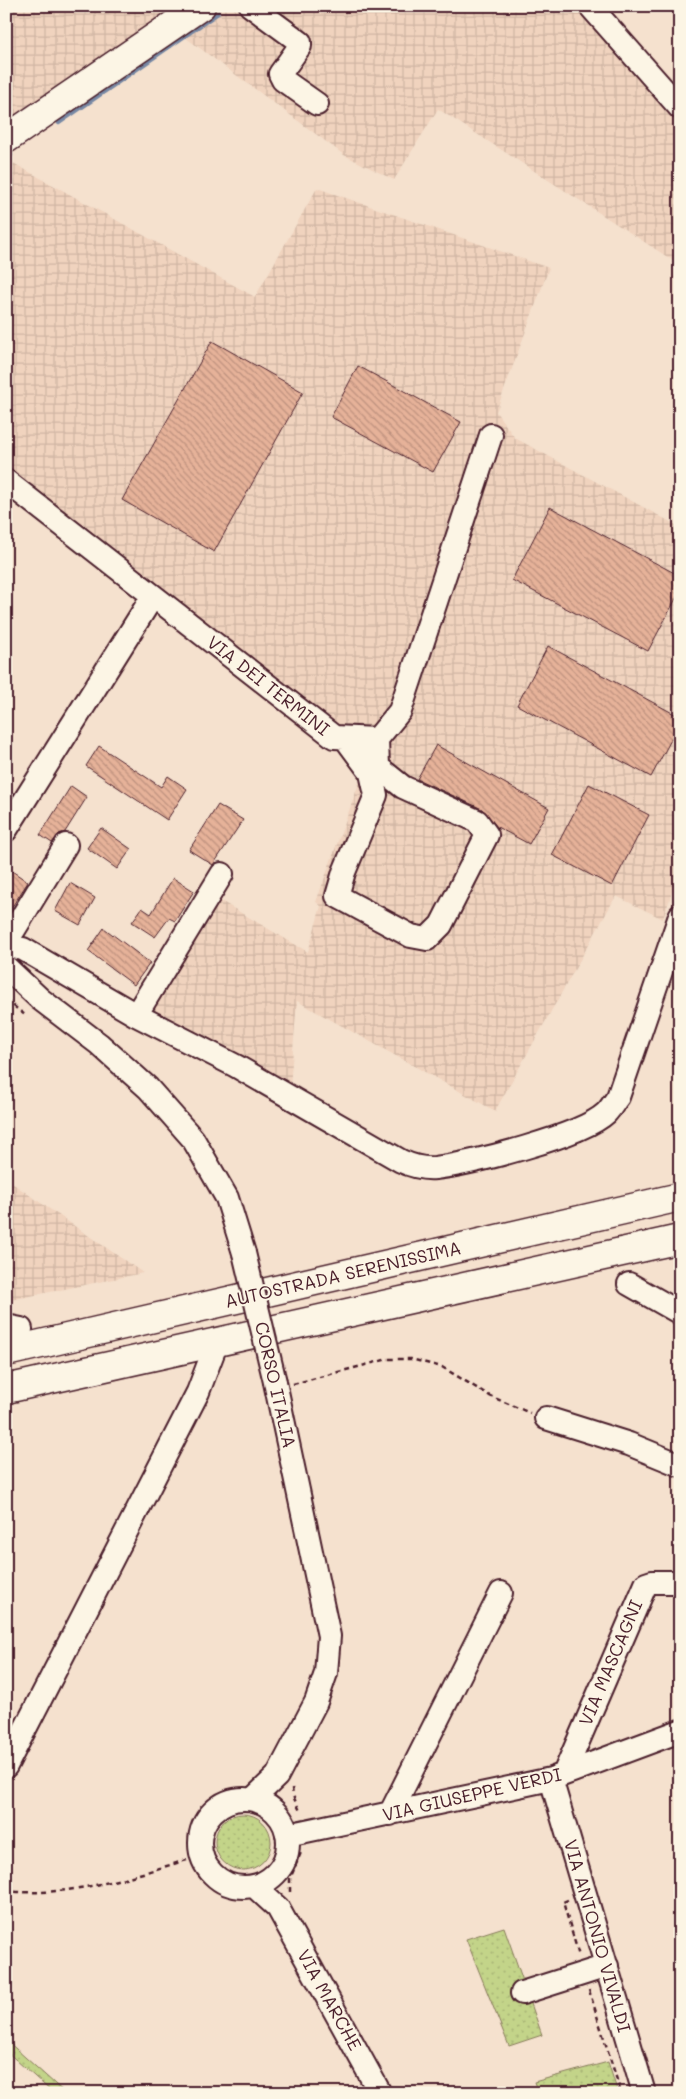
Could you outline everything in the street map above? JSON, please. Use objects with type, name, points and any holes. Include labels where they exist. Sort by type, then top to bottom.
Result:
[{"type":"main road","points":[[6,140],[201,6]]},
{"type":"main road","name":"AUTOSTRADA SERENISSIMA","points":[[6,1352],[680,1197]]},
{"type":"main road","name":"AUTOSTRADA SERENISSIMA","points":[[6,1389],[680,1239]]},
{"type":"street","points":[[251,6],[300,42],[300,46],[280,74],[283,80],[317,104]]},
{"type":"street","points":[[590,6],[680,108]]},
{"type":"street","points":[[345,738],[371,773],[376,795],[344,872],[337,896],[411,936],[426,940],[441,925],[487,835],[477,821],[403,786],[378,767],[377,739],[400,711],[491,435]]},
{"type":"street","name":"VIA DEI TERMINI","points":[[6,481],[334,738],[377,739]]},
{"type":"street","points":[[6,830],[153,596]]},
{"type":"street","points":[[7,958],[14,930],[66,845]]},
{"type":"street","points":[[136,1015],[222,874]]},
{"type":"street","points":[[7,958],[22,949],[136,1015],[236,1066],[401,1161],[414,1167],[434,1168],[466,1162],[566,1135],[606,1113],[618,1097],[680,916]]},
{"type":"street","name":"CORSO ITALIA","points":[[7,958],[32,1007],[99,1044],[148,1088],[193,1139],[227,1198],[281,1384],[329,1636],[324,1680],[275,1811]]},
{"type":"street","points":[[628,1284],[680,1313]]},
{"type":"street","points":[[6,1766],[198,1392],[217,1342]]},
{"type":"street","points":[[546,1418],[629,1444],[680,1465]]},
{"type":"street","name":"VIA MASCAGNI","points":[[558,1777],[646,1584],[652,1582],[680,1582]]},
{"type":"street","points":[[390,1814],[500,1593]]},
{"type":"street","name":"VIA GIUSEPPE VERDI","points":[[296,1833],[558,1777],[680,1731]]},
{"type":"street","name":"VIA ANTONIO VIVALDI","points":[[558,1777],[607,1966],[644,2093]]},
{"type":"street","name":"CORSO ITALIA","points":[[253,1799],[285,1781]]},
{"type":"street","points":[[239,1798],[253,1799],[275,1811],[283,1822],[296,1833],[284,1862],[276,1874],[254,1886],[240,1887],[226,1883],[213,1875],[201,1856],[200,1836],[204,1822],[213,1810],[225,1802],[239,1798]]},
{"type":"street","name":"VIA MARCHE","points":[[276,1874],[284,1902],[380,2093]]},
{"type":"street","name":"VIA MARCHE","points":[[254,1886],[284,1902]]},
{"type":"street","points":[[522,1993],[607,1966]]},
{"type":"path","points":[[6,1000],[32,1007]]},
{"type":"path","points":[[281,1384],[388,1359],[411,1359],[442,1367],[490,1396],[546,1418]]},
{"type":"path","points":[[284,1902],[290,1880],[302,1850],[296,1833],[300,1811],[285,1781]]},
{"type":"path","points":[[6,1891],[63,1892],[101,1884],[201,1856]]},
{"type":"shaded area","points":[[6,6],[191,6],[6,133]]},
{"type":"shaded area","points":[[207,6],[582,6],[680,118],[680,265],[438,109],[394,180],[344,155],[174,29]]},
{"type":"shaded area","points":[[6,159],[255,297],[317,188],[549,268],[496,412],[515,438],[680,527],[680,869],[663,919],[616,896],[495,1111],[297,1001],[290,1087],[143,1012],[214,897],[308,952],[321,906],[316,902],[362,775],[337,732],[6,475]]},
{"type":"shaded area","points":[[6,1179],[143,1273],[6,1301]]},
{"type":"green space","points":[[243,1814],[254,1816],[263,1822],[269,1831],[271,1842],[269,1853],[263,1862],[254,1868],[243,1870],[232,1868],[223,1862],[217,1853],[215,1842],[217,1831],[223,1822],[232,1816]]},
{"type":"green space","points":[[504,1927],[542,2035],[509,2046],[466,1939]]},
{"type":"green space","points":[[6,2040],[65,2093],[53,2093],[6,2051]]},
{"type":"green space","points":[[608,2062],[618,2093],[538,2093],[534,2082]]},
{"type":"building","points":[[212,341],[303,392],[214,552],[122,500]]},
{"type":"building","points":[[358,366],[461,422],[433,472],[331,417]]},
{"type":"building","points":[[550,507],[680,576],[680,591],[648,651],[512,580]]},
{"type":"building","points":[[548,646],[680,717],[680,723],[651,777],[517,705]]},
{"type":"building","points":[[436,745],[549,808],[529,844],[497,827],[482,809],[417,779]]},
{"type":"building","points":[[99,746],[161,787],[168,776],[187,789],[167,820],[86,766]]},
{"type":"building","points":[[589,784],[649,815],[612,886],[552,855]]},
{"type":"building","points":[[71,786],[87,797],[65,832],[59,834],[52,843],[40,835]]},
{"type":"building","points":[[218,805],[243,820],[213,865],[189,850]]},
{"type":"building","points":[[101,828],[131,849],[117,869],[87,848]]},
{"type":"building","points":[[12,871],[28,882],[6,916],[6,878]]},
{"type":"building","points":[[173,878],[194,891],[175,921],[169,918],[155,937],[132,922],[142,908],[151,914]]},
{"type":"building","points":[[70,883],[95,898],[80,925],[55,911]]},
{"type":"building","points":[[104,928],[150,963],[134,985],[88,951]]},
{"type":"waterway","points":[[59,123],[218,13]]},
{"type":"waterway","points":[[6,158],[11,155]]}]
